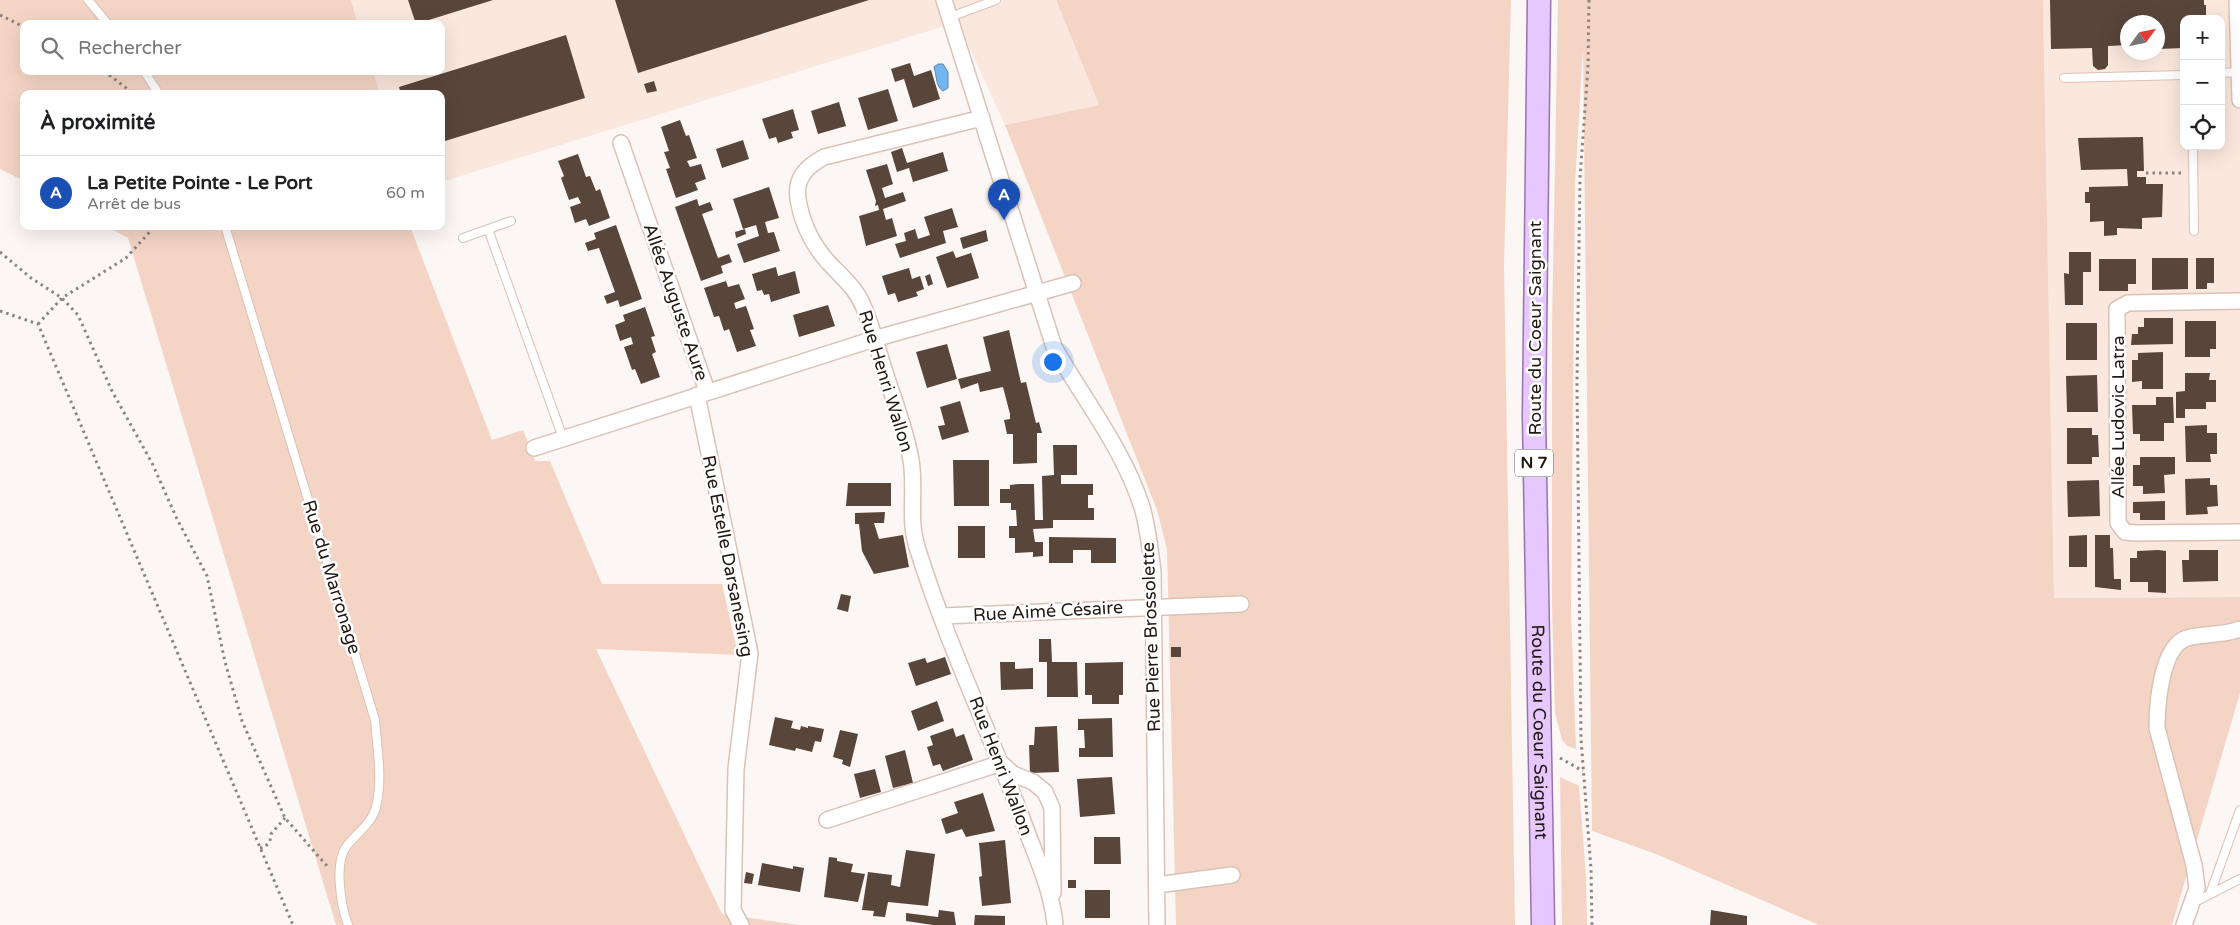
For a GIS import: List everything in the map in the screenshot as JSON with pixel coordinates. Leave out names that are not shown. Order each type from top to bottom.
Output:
[{"type":"main road","name":"Route du Coeur Saignant","points":[[1539,0],[1534,416],[1543,925]]},
{"type":"street","name":"Rue Pierre Brossolette","points":[[944,0],[1054,347],[1074,382],[1103,425],[1128,472],[1139,499],[1148,536],[1153,571],[1154,606],[1157,925]]},
{"type":"street","points":[[2237,0],[2240,100]]},
{"type":"street","name":"Rue Henri Wallon","points":[[982,118],[824,157],[810,164],[800,176],[797,187],[798,200],[803,221],[812,242],[857,294],[864,308],[907,440],[913,486],[913,530],[942,616],[1001,763],[1048,890],[1054,920]]},
{"type":"street","name":"Allée Auguste Aure","points":[[621,143],[702,393],[874,339],[1073,283]]},
{"type":"street","name":"Allée Ludovic Latra","points":[[2240,301],[2128,303],[2117,309],[2117,338],[2118,523],[2125,532],[2136,533],[2240,532]]},
{"type":"street","points":[[534,448],[702,393]]},
{"type":"street","name":"Rue Estelle Darsanesing","points":[[702,393],[750,654],[736,768],[733,910],[741,925]]},
{"type":"street","name":"Rue Aimé Césaire","points":[[942,616],[1241,604]]},
{"type":"street","points":[[2184,925],[2197,888],[2194,865],[2157,728],[2157,713],[2167,659],[2174,646],[2186,639],[2230,633],[2240,629]]},
{"type":"street","points":[[827,820],[1001,763],[1013,774],[1033,782],[1045,792],[1052,808],[1054,920]]},
{"type":"street","points":[[1156,885],[1232,875]]},
{"type":"lane","points":[[88,0],[105,20]]},
{"type":"lane","points":[[950,17],[996,0]]},
{"type":"lane","points":[[2225,73],[2239,72]]},
{"type":"lane","points":[[147,75],[156,90]]},
{"type":"lane","points":[[2064,78],[2180,75]]},
{"type":"lane","points":[[2194,150],[2194,231]]},
{"type":"lane","points":[[463,238],[511,221]]},
{"type":"lane","points":[[488,229],[563,438]]},
{"type":"lane","name":"Rue du Marronage","points":[[226,230],[375,720],[379,781],[376,809],[360,833],[346,847],[339,862],[344,915],[348,925]]},
{"type":"lane","points":[[2210,894],[2240,810]]},
{"type":"lane","points":[[2191,904],[2240,879]]},
{"type":"path","points":[[1589,0],[1588,67],[1580,178],[1577,384],[1581,739],[1592,869],[1592,925]]},
{"type":"path","points":[[0,15],[20,25]]},
{"type":"path","points":[[109,75],[129,90]]},
{"type":"path","points":[[2146,174],[2194,172]]},
{"type":"path","points":[[38,324],[62,298],[126,258],[151,230]]},
{"type":"path","points":[[0,252],[31,278],[62,298],[78,315],[112,391],[152,463],[177,519],[207,576],[225,662],[242,721],[286,818],[340,880]]},
{"type":"path","points":[[0,310],[38,324],[292,925]]},
{"type":"path","points":[[260,848],[265,847],[270,841],[271,834],[286,818]]},
{"type":"shaded area","points":[[0,0],[351,0],[357,20],[20,20],[20,75],[374,75],[379,90],[20,90],[20,179],[0,169]]},
{"type":"shaded area","points":[[351,0],[1056,0],[1099,105],[1005,125],[958,22],[445,181],[445,90],[379,90],[374,75],[445,75],[445,20],[357,20]]},
{"type":"shaded area","points":[[1056,0],[1511,0],[1504,265],[1515,925],[1176,925],[1167,549],[1157,510],[1005,125],[1099,105]]},
{"type":"shaded area","points":[[1558,0],[2043,0],[2054,598],[2240,597],[2240,693],[2172,925],[1819,925],[1656,854],[1592,831],[1583,48],[1575,184],[1571,610],[1576,749],[1567,746],[1562,740],[1555,713],[1552,607],[1552,326]]},
{"type":"shaded area","points":[[2043,0],[2240,0],[2240,597],[2054,598]]},
{"type":"shaded area","points":[[113,230],[412,230],[492,440],[523,430],[535,461],[550,461],[602,584],[722,584],[738,655],[596,649],[722,914],[799,925],[336,925],[128,238]]},
{"type":"shaded area","points":[[1560,777],[1579,786],[1586,877],[1587,925],[1562,925]]},
{"type":"water","points":[[938,64],[943,64],[948,72],[948,88],[943,91],[937,83],[934,67]]},
{"type":"building","points":[[408,0],[493,0],[429,20],[415,20]]},
{"type":"building","points":[[615,0],[869,0],[638,73]]},
{"type":"building","points":[[2050,0],[2204,0],[2204,5],[2206,5],[2206,15],[2180,15],[2180,48],[2165,49],[2165,15],[2120,15],[2120,45],[2108,46],[2108,65],[2105,69],[2098,70],[2093,66],[2092,48],[2051,49]]},
{"type":"building","points":[[566,35],[585,98],[445,141],[445,90],[400,90],[399,87],[438,75],[445,75],[445,73]]},
{"type":"building","points":[[910,63],[914,76],[931,70],[940,99],[913,108],[904,79],[895,82],[891,69]]},
{"type":"building","points":[[654,81],[657,91],[647,93],[644,84]]},
{"type":"building","points":[[888,89],[898,121],[868,130],[858,98]]},
{"type":"building","points":[[839,102],[846,126],[818,134],[811,111]]},
{"type":"building","points":[[793,109],[799,130],[791,132],[793,138],[778,143],[776,137],[769,139],[762,119]]},
{"type":"building","points":[[680,120],[686,136],[689,135],[697,158],[687,161],[690,167],[701,164],[706,179],[695,183],[698,190],[676,198],[666,169],[670,168],[664,152],[669,151],[661,127]]},
{"type":"building","points":[[2143,137],[2144,171],[2137,171],[2137,177],[2146,177],[2146,184],[2163,184],[2162,217],[2142,218],[2142,229],[2117,228],[2117,235],[2104,236],[2104,221],[2090,222],[2090,203],[2085,203],[2085,192],[2089,192],[2089,187],[2128,186],[2127,169],[2081,170],[2078,138]]},
{"type":"building","points":[[743,140],[749,159],[722,168],[716,149]]},
{"type":"building","points":[[902,148],[907,163],[943,152],[948,171],[913,182],[909,168],[897,172],[891,152]]},
{"type":"building","points":[[578,154],[586,177],[590,176],[596,191],[600,189],[610,218],[589,226],[586,219],[575,223],[570,207],[581,203],[578,197],[569,200],[561,178],[564,176],[558,161]]},
{"type":"building","points":[[887,164],[893,184],[882,188],[885,198],[903,192],[906,201],[883,209],[886,220],[892,218],[897,236],[866,246],[859,216],[879,210],[878,205],[875,206],[876,201],[866,170]]},
{"type":"building","points":[[769,187],[779,218],[765,222],[768,233],[774,232],[780,251],[744,263],[737,244],[759,236],[756,225],[743,229],[733,199]]},
{"type":"building","points":[[697,199],[699,206],[710,202],[713,210],[702,214],[718,258],[729,254],[732,262],[721,266],[723,273],[701,281],[675,207]]},
{"type":"building","points":[[952,208],[958,227],[943,231],[946,243],[900,258],[895,244],[906,241],[904,233],[915,229],[918,239],[930,235],[924,217]]},
{"type":"building","points":[[616,225],[642,299],[620,307],[618,300],[607,304],[604,296],[615,292],[599,248],[588,251],[585,243],[596,239],[594,233]]},
{"type":"building","points":[[745,229],[746,234],[736,238],[735,232]]},
{"type":"building","points":[[986,230],[988,241],[963,249],[960,238]]},
{"type":"building","points":[[953,251],[956,258],[971,253],[979,278],[947,288],[936,257]]},
{"type":"building","points":[[2069,252],[2091,252],[2091,272],[2083,272],[2083,305],[2065,305],[2064,273],[2069,274]]},
{"type":"building","points":[[2152,258],[2188,258],[2188,289],[2152,290]]},
{"type":"building","points":[[2196,258],[2214,258],[2214,283],[2207,283],[2207,289],[2196,289]]},
{"type":"building","points":[[2099,259],[2136,259],[2136,284],[2128,284],[2128,291],[2099,291]]},
{"type":"building","points":[[776,267],[778,276],[795,271],[800,293],[771,302],[769,294],[764,295],[762,290],[757,291],[752,274]]},
{"type":"building","points":[[909,268],[912,279],[920,276],[924,289],[916,292],[918,296],[898,302],[895,293],[888,295],[882,276]]},
{"type":"building","points":[[930,274],[933,284],[928,286],[925,276]]},
{"type":"building","points":[[726,281],[728,287],[739,284],[745,299],[734,303],[736,309],[746,306],[754,329],[750,330],[756,346],[737,352],[729,329],[724,331],[719,316],[714,317],[704,288]]},
{"type":"building","points":[[828,305],[835,326],[799,337],[793,315]]},
{"type":"building","points":[[645,307],[655,336],[651,337],[656,352],[652,354],[660,377],[641,384],[635,369],[632,370],[624,347],[633,344],[631,337],[620,341],[615,325],[625,321],[623,315]]},
{"type":"building","points":[[2144,318],[2173,318],[2173,344],[2131,345],[2132,334],[2138,334],[2138,327],[2144,327]]},
{"type":"building","points":[[2185,321],[2216,321],[2216,349],[2210,349],[2210,357],[2185,357]]},
{"type":"building","points":[[2066,323],[2097,323],[2097,360],[2066,360]]},
{"type":"building","points":[[1009,330],[1021,383],[1026,382],[1036,423],[1039,422],[1042,433],[1037,433],[1037,463],[1013,464],[1013,434],[1007,434],[1004,420],[1010,419],[1010,414],[1003,387],[980,392],[978,383],[961,389],[958,379],[991,371],[983,337]]},
{"type":"building","points":[[947,344],[957,379],[927,388],[916,352]]},
{"type":"building","points":[[2163,352],[2163,389],[2142,389],[2142,381],[2132,382],[2132,360],[2138,360],[2138,353]]},
{"type":"building","points":[[2185,373],[2210,373],[2209,380],[2216,380],[2216,402],[2206,402],[2206,409],[2185,409],[2185,418],[2176,418],[2176,392],[2185,391]]},
{"type":"building","points":[[2097,375],[2098,412],[2067,412],[2066,376]]},
{"type":"building","points":[[2156,397],[2173,397],[2174,423],[2164,423],[2164,441],[2140,441],[2140,434],[2133,434],[2132,405],[2156,405]]},
{"type":"building","points":[[960,401],[969,432],[942,440],[938,426],[945,425],[940,407]]},
{"type":"building","points":[[2207,425],[2207,433],[2217,433],[2217,454],[2210,454],[2211,462],[2186,462],[2185,426]]},
{"type":"building","points":[[2067,428],[2092,428],[2092,435],[2098,435],[2099,457],[2092,457],[2092,464],[2067,464]]},
{"type":"building","points":[[1053,445],[1077,445],[1077,475],[1061,475],[1061,484],[1093,484],[1093,495],[1088,495],[1088,508],[1094,508],[1094,520],[1053,520],[1053,528],[1033,529],[1035,542],[1043,542],[1043,556],[1033,557],[1033,552],[1015,553],[1015,538],[1009,538],[1009,526],[1017,526],[1016,510],[1011,510],[1011,503],[1000,503],[1000,489],[1010,489],[1010,485],[1034,484],[1035,520],[1043,520],[1042,476],[1054,475]]},
{"type":"building","points":[[2140,457],[2175,457],[2175,474],[2164,475],[2165,493],[2143,494],[2143,486],[2133,486],[2133,465],[2140,465]]},
{"type":"building","points":[[953,460],[989,460],[989,506],[954,506]]},
{"type":"building","points":[[2210,478],[2210,485],[2217,485],[2218,506],[2207,507],[2208,514],[2186,515],[2185,479]]},
{"type":"building","points":[[2099,480],[2100,516],[2068,517],[2067,481]]},
{"type":"building","points":[[848,483],[891,483],[891,506],[846,506]]},
{"type":"building","points":[[2165,501],[2165,520],[2140,520],[2140,513],[2133,513],[2133,502]]},
{"type":"building","points":[[885,512],[884,523],[874,523],[879,539],[903,535],[909,567],[874,574],[862,551],[859,524],[855,524],[855,513]]},
{"type":"building","points":[[958,526],[985,526],[985,558],[958,558]]},
{"type":"building","points":[[2087,535],[2087,567],[2069,567],[2069,536]]},
{"type":"building","points":[[2095,535],[2110,535],[2110,548],[2113,548],[2114,579],[2121,579],[2121,590],[2095,587]]},
{"type":"building","points":[[1049,537],[1116,538],[1116,563],[1091,563],[1091,550],[1073,550],[1073,563],[1049,563]]},
{"type":"building","points":[[2189,550],[2218,550],[2218,581],[2183,582],[2182,560],[2189,560]]},
{"type":"building","points":[[2137,551],[2166,551],[2166,593],[2148,592],[2148,582],[2130,582],[2130,558],[2137,558]]},
{"type":"building","points":[[841,594],[851,596],[848,612],[837,609]]},
{"type":"building","points":[[1039,639],[1051,639],[1052,662],[1077,662],[1078,697],[1047,697],[1047,662],[1039,662]]},
{"type":"building","points":[[1171,647],[1181,647],[1181,657],[1171,657]]},
{"type":"building","points":[[945,657],[951,674],[916,686],[908,663],[925,658],[927,663]]},
{"type":"building","points":[[1000,662],[1015,662],[1015,669],[1033,668],[1033,689],[1001,690]]},
{"type":"building","points":[[1123,662],[1123,695],[1119,695],[1119,704],[1092,704],[1092,695],[1085,695],[1085,663]]},
{"type":"building","points":[[937,701],[944,721],[918,731],[911,711]]},
{"type":"building","points":[[775,717],[793,721],[791,728],[800,730],[801,726],[808,728],[808,726],[824,729],[821,742],[815,741],[812,752],[796,748],[795,751],[769,745]]},
{"type":"building","points":[[1112,718],[1113,757],[1079,757],[1079,748],[1085,748],[1084,730],[1078,730],[1078,719]]},
{"type":"building","points":[[1057,726],[1059,772],[1030,773],[1029,745],[1034,745],[1035,727]]},
{"type":"building","points":[[953,728],[956,737],[964,734],[973,760],[943,771],[940,764],[933,766],[927,747],[933,745],[930,736]]},
{"type":"building","points":[[840,730],[858,734],[850,767],[842,764],[843,760],[833,757]]},
{"type":"building","points":[[905,750],[913,783],[893,788],[885,756]]},
{"type":"building","points":[[875,769],[881,792],[860,798],[854,774]]},
{"type":"building","points":[[1112,777],[1115,814],[1080,817],[1077,779]]},
{"type":"building","points":[[983,793],[995,831],[966,837],[962,829],[946,834],[941,819],[958,813],[954,802]]},
{"type":"building","points":[[1094,837],[1120,837],[1121,864],[1094,864]]},
{"type":"building","points":[[1005,840],[1011,903],[982,906],[979,877],[982,876],[979,843]]},
{"type":"building","points":[[906,850],[935,854],[928,906],[888,902],[885,917],[873,916],[874,911],[862,910],[868,872],[892,875],[891,885],[900,887]]},
{"type":"building","points":[[829,857],[837,858],[837,861],[853,864],[851,872],[865,874],[858,902],[824,897]]},
{"type":"building","points":[[762,863],[793,869],[793,866],[804,868],[800,892],[758,885]]},
{"type":"building","points":[[746,872],[754,874],[752,884],[744,883]]},
{"type":"building","points":[[1068,880],[1076,880],[1076,888],[1068,888]]},
{"type":"building","points":[[1085,890],[1110,890],[1110,918],[1085,918]]},
{"type":"building","points":[[939,910],[954,912],[956,925],[933,925],[906,921],[906,913],[938,917]]},
{"type":"building","points":[[1711,910],[1747,916],[1747,925],[1710,925]]},
{"type":"building","points":[[975,915],[1005,916],[1005,925],[974,925]]},
{"type":"place","name":"La Petite Pointe - Le Port","points":[[1004,220]]}]
